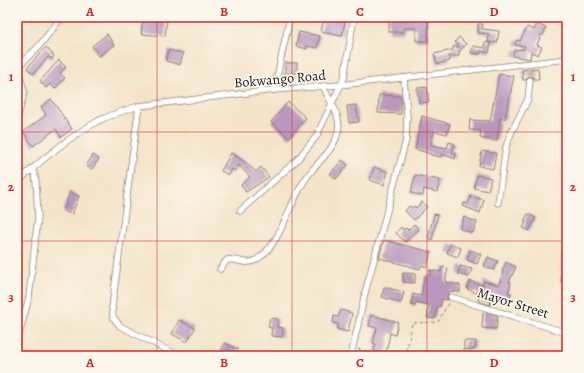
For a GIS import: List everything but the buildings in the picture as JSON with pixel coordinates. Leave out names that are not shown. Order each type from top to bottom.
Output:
[{"type":"street","points":[[17,120],[24,93],[19,76],[19,66],[62,17]]},
{"type":"street","points":[[274,90],[290,17]]},
{"type":"street","points":[[240,211],[297,160],[316,137],[346,70],[354,17]]},
{"type":"street","name":"Bokwango Road","points":[[17,182],[77,134],[98,121],[139,106],[274,90],[531,66],[567,59]]},
{"type":"street","points":[[351,356],[365,293],[406,140],[407,116],[404,78]]},
{"type":"street","points":[[498,203],[506,147],[511,133],[528,99],[530,80]]},
{"type":"street","points":[[220,269],[226,260],[231,259],[249,263],[257,260],[274,241],[305,179],[331,148],[338,132],[338,120],[332,103],[323,86]]},
{"type":"street","points":[[139,106],[112,307],[113,318],[120,326],[179,356]]},
{"type":"street","points":[[17,162],[23,177]]},
{"type":"street","points":[[17,342],[29,297],[38,217],[36,181],[33,168]]},
{"type":"street","name":"Mayor Street","points":[[451,297],[567,333]]},
{"type":"path","points":[[404,356],[409,341],[412,323],[438,322],[451,297]]},
{"type":"path","points":[[353,348],[388,356]]},
{"type":"tunnel","points":[[530,69],[530,80]]}]
